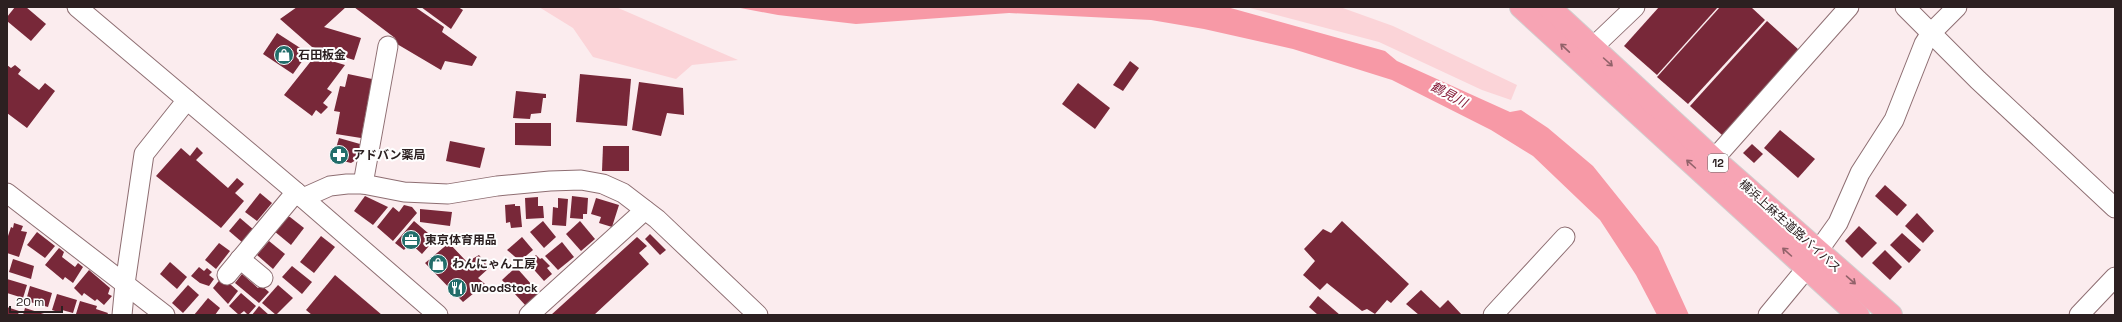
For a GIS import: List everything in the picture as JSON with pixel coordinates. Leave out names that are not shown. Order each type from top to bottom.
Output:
[{"type":"main road","name":"横浜上麻生道路バイパス","points":[[1521,7],[1858,315]]},
{"type":"main road","name":"横浜上麻生道路バイパス","points":[[1550,7],[1592,48],[1714,159],[1890,315]]},
{"type":"street","points":[[77,7],[300,195],[438,315]]},
{"type":"street","points":[[1592,48],[1635,7]]},
{"type":"street","points":[[1714,159],[1849,7]]},
{"type":"street","points":[[1905,7],[1978,80],[2115,208]]},
{"type":"street","points":[[1818,251],[1838,223],[1860,174],[1894,120],[1924,44],[1931,32],[1957,7]]},
{"type":"street","points":[[364,184],[388,46]]},
{"type":"street","points":[[122,315],[125,284],[144,154],[187,100]]},
{"type":"street","points":[[227,276],[240,259],[300,195],[330,186],[364,184],[404,192],[448,194],[497,186],[581,180],[604,184],[624,193],[645,210],[758,315]]},
{"type":"street","points":[[8,199],[165,315]]},
{"type":"street","points":[[529,315],[645,210]]},
{"type":"street","points":[[1493,315],[1565,237]]},
{"type":"street","points":[[240,259],[262,278]]},
{"type":"street","points":[[1768,315],[1806,269]]},
{"type":"street","points":[[2079,315],[2115,277]]},
{"type":"shaded area","points":[[539,7],[616,7],[738,60],[692,65],[676,79],[593,57],[573,28]]},
{"type":"shaded area","points":[[1246,7],[1340,7],[1393,26],[1517,85],[1511,100],[1482,90],[1379,42]]},
{"type":"water","name":"鶴見川","points":[[735,7],[1227,7],[1385,51],[1397,61],[1510,112],[1521,110],[1548,128],[1593,166],[1658,247],[1689,315],[1657,315],[1636,275],[1600,220],[1533,156],[1491,130],[1392,80],[1293,49],[1204,29],[1151,20],[1009,13],[856,24],[778,15]]},
{"type":"building","points":[[15,7],[26,7],[46,24],[31,41],[7,21],[7,17]]},
{"type":"building","points":[[297,7],[346,7],[324,27],[361,38],[354,60],[312,47],[280,19]]},
{"type":"building","points":[[354,7],[415,7],[444,27],[442,32],[477,57],[472,66],[445,61],[441,70],[397,44],[395,38]]},
{"type":"building","points":[[421,7],[458,7],[463,10],[451,29]]},
{"type":"building","points":[[1659,7],[1718,7],[1657,75],[1624,46]]},
{"type":"building","points":[[1720,7],[1751,7],[1765,20],[1688,104],[1657,77]]},
{"type":"building","points":[[1767,21],[1799,50],[1722,135],[1690,106]]},
{"type":"building","points":[[277,33],[308,53],[293,74],[263,54]]},
{"type":"building","points":[[315,56],[345,65],[327,89],[332,92],[323,103],[328,107],[321,114],[316,110],[312,116],[284,95]]},
{"type":"building","points":[[1130,61],[1139,68],[1123,91],[1113,85]]},
{"type":"building","points":[[7,65],[11,68],[15,65],[21,70],[18,74],[39,90],[45,83],[55,91],[27,128],[7,113]]},
{"type":"building","points":[[348,74],[372,79],[361,138],[336,134],[340,112],[334,111],[340,86],[345,87]]},
{"type":"building","points":[[580,74],[631,79],[627,126],[576,122]]},
{"type":"building","points":[[639,82],[683,88],[684,115],[667,113],[661,136],[632,130]]},
{"type":"building","points":[[1078,83],[1110,108],[1095,129],[1062,104]]},
{"type":"building","points":[[516,91],[546,94],[546,98],[543,98],[541,113],[531,114],[530,119],[513,118]]},
{"type":"building","points":[[515,123],[551,123],[551,146],[515,145]]},
{"type":"building","points":[[1780,130],[1815,159],[1798,178],[1764,148]]},
{"type":"building","points":[[339,138],[360,144],[356,160],[351,163],[339,160],[334,155]]},
{"type":"building","points":[[450,141],[485,148],[480,168],[446,161]]},
{"type":"building","points":[[1752,144],[1763,154],[1754,163],[1743,153]]},
{"type":"building","points":[[603,146],[629,146],[629,171],[602,171]]},
{"type":"building","points":[[197,147],[203,153],[196,160],[228,188],[237,178],[244,184],[235,193],[244,201],[221,228],[156,176],[181,148],[190,156]]},
{"type":"building","points":[[1885,185],[1907,205],[1897,216],[1875,196]]},
{"type":"building","points":[[260,193],[272,203],[257,221],[245,212]]},
{"type":"building","points":[[365,196],[388,207],[373,225],[354,211]]},
{"type":"building","points":[[572,196],[588,198],[587,214],[583,214],[583,219],[570,218]]},
{"type":"building","points":[[538,197],[538,206],[543,206],[544,218],[526,219],[525,198]]},
{"type":"building","points":[[558,198],[568,199],[566,226],[552,225],[553,207],[558,208]]},
{"type":"building","points":[[596,198],[619,205],[612,227],[599,223],[601,217],[591,214]]},
{"type":"building","points":[[515,204],[515,206],[520,206],[522,227],[511,228],[510,222],[506,223],[505,205]]},
{"type":"building","points":[[404,205],[412,207],[417,213],[393,241],[377,227],[393,207],[399,212]]},
{"type":"building","points":[[420,209],[452,212],[450,226],[420,222]]},
{"type":"building","points":[[1917,213],[1934,231],[1923,243],[1905,226]]},
{"type":"building","points":[[285,217],[290,217],[304,228],[291,245],[274,231]]},
{"type":"building","points":[[240,218],[254,230],[243,243],[229,231]]},
{"type":"building","points":[[414,221],[435,239],[422,254],[410,243],[404,250],[395,243]]},
{"type":"building","points":[[543,221],[556,237],[544,248],[530,232]]},
{"type":"building","points":[[580,221],[595,239],[581,251],[566,234]]},
{"type":"building","points":[[1342,221],[1409,284],[1391,303],[1387,300],[1375,314],[1367,309],[1362,311],[1327,283],[1320,290],[1303,275],[1315,261],[1304,249],[1323,229],[1331,233]]},
{"type":"building","points":[[14,223],[23,226],[21,231],[27,232],[19,257],[7,253],[7,239]]},
{"type":"building","points":[[1859,226],[1877,243],[1862,258],[1845,241]]},
{"type":"building","points":[[37,232],[55,246],[45,258],[27,245]]},
{"type":"building","points":[[1902,233],[1921,250],[1909,263],[1890,245]]},
{"type":"building","points":[[650,234],[666,250],[660,255],[645,239]]},
{"type":"building","points":[[321,236],[335,247],[314,273],[300,262]]},
{"type":"building","points":[[522,237],[533,250],[520,261],[507,250]]},
{"type":"building","points":[[637,237],[647,246],[639,253],[649,264],[594,315],[551,315]]},
{"type":"building","points":[[269,241],[285,254],[273,269],[257,255]]},
{"type":"building","points":[[562,242],[574,257],[558,270],[545,256]]},
{"type":"building","points":[[219,243],[230,251],[216,269],[205,260]]},
{"type":"building","points":[[449,243],[467,262],[479,255],[489,268],[478,278],[485,284],[463,302],[425,263]]},
{"type":"building","points":[[59,248],[64,252],[62,257],[75,267],[78,263],[83,267],[73,283],[65,277],[63,280],[45,265]]},
{"type":"building","points":[[1885,250],[1902,267],[1890,280],[1872,263]]},
{"type":"building","points":[[536,255],[540,259],[542,258],[550,266],[547,268],[552,274],[544,281],[528,263]]},
{"type":"building","points":[[13,259],[34,266],[31,279],[9,272]]},
{"type":"building","points":[[170,262],[187,277],[177,289],[160,274]]},
{"type":"building","points":[[292,266],[312,282],[302,294],[282,277]]},
{"type":"building","points":[[199,267],[204,271],[207,268],[212,272],[209,275],[214,279],[209,286],[200,283],[191,276]]},
{"type":"building","points":[[516,267],[540,294],[526,306],[502,280]]},
{"type":"building","points":[[89,270],[110,288],[108,294],[112,296],[104,305],[97,299],[95,301],[84,293],[82,296],[74,288]]},
{"type":"building","points":[[242,274],[258,288],[261,285],[269,292],[259,303],[235,283]]},
{"type":"building","points":[[335,275],[382,315],[312,315],[306,310]]},
{"type":"building","points":[[222,277],[238,291],[228,304],[213,288]]},
{"type":"building","points":[[7,279],[27,285],[23,298],[7,293]]},
{"type":"building","points":[[188,285],[199,295],[183,313],[172,303]]},
{"type":"building","points":[[278,285],[293,298],[276,315],[262,303]]},
{"type":"building","points":[[30,286],[52,293],[48,307],[30,302],[31,298],[27,297]]},
{"type":"building","points":[[1421,290],[1440,308],[1448,300],[1462,315],[1419,315],[1406,304]]},
{"type":"building","points":[[241,293],[256,306],[248,315],[244,311],[239,315],[229,306]]},
{"type":"building","points":[[57,294],[77,300],[73,313],[62,310],[61,313],[52,310]]},
{"type":"building","points":[[1318,296],[1340,315],[1318,315],[1309,307]]},
{"type":"building","points":[[208,298],[220,308],[215,315],[194,315]]},
{"type":"building","points":[[80,301],[97,306],[96,309],[108,313],[107,315],[76,314]]},
{"type":"building","points":[[259,306],[269,315],[252,315]]},
{"type":"building","points":[[7,307],[19,311],[18,315],[7,315]]},
{"type":"building","points":[[25,308],[44,314],[44,315],[23,315]]},
{"type":"place","name":"石田板金","points":[[284,55]]},
{"type":"place","name":"アドバン薬局","points":[[339,155]]},
{"type":"place","name":"東京体育用品","points":[[411,240]]},
{"type":"place","name":"わんにゃん工房","points":[[438,264]]},
{"type":"place","name":"WoodStock","points":[[457,288]]}]
